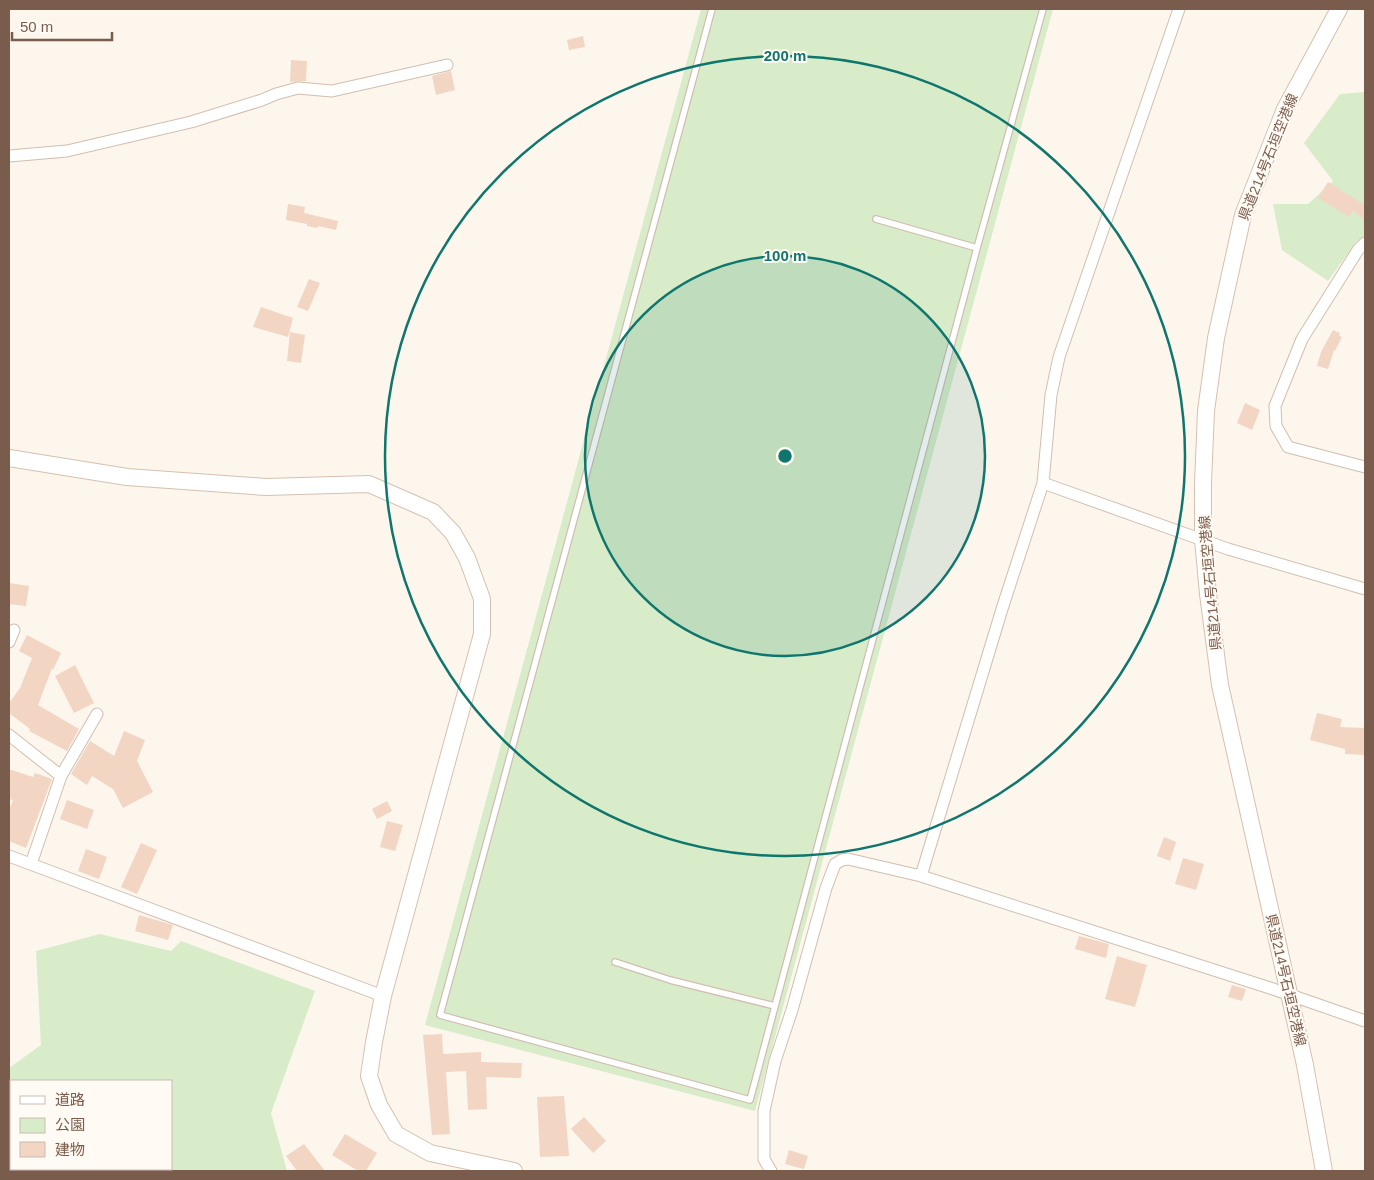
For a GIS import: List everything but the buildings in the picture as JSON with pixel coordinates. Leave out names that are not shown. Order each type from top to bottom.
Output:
[{"type":"street","points":[[921,876],[1044,483],[1051,395],[1059,357],[1179,9]]},
{"type":"street","name":"県道214号石垣空港線","points":[[1324,1171],[1305,1065],[1220,685],[1203,540],[1203,483],[1206,411],[1216,338],[1243,215],[1285,109],[1339,9]]},
{"type":"street","points":[[9,156],[68,151],[191,122],[298,88],[332,91],[447,65]]},
{"type":"street","points":[[1365,243],[1358,250],[1302,339],[1275,406],[1276,426],[1288,447],[1365,467]]},
{"type":"street","points":[[9,458],[127,476],[266,487],[369,484],[433,512],[452,533],[467,558],[482,599],[482,634],[384,996],[369,1076],[379,1105],[396,1134],[430,1153],[514,1171]]},
{"type":"street","points":[[1044,483],[1228,549],[1365,589]]},
{"type":"street","points":[[9,642],[14,630]]},
{"type":"street","points":[[31,864],[61,776],[97,714]]},
{"type":"street","points":[[9,735],[61,776]]},
{"type":"street","points":[[9,856],[384,996]]},
{"type":"street","points":[[771,1171],[764,1159],[764,1111],[775,1061],[792,1010],[826,888],[835,864],[842,860],[848,859],[921,876],[1252,982],[1365,1021]]},
{"type":"lane","points":[[712,9],[440,1016],[750,1100],[977,248],[1043,9]]},
{"type":"lane","points":[[876,219],[977,248]]},
{"type":"lane","points":[[615,962],[670,980],[775,1006]]},
{"type":"green space","points":[[701,9],[1053,9],[755,1111],[425,1025]]},
{"type":"green space","points":[[1365,92],[1365,243],[1357,241],[1328,281],[1282,250],[1273,204],[1308,204],[1333,181],[1304,143],[1340,94]]},
{"type":"green space","points":[[100,934],[171,951],[181,941],[315,991],[271,1113],[287,1171],[9,1171],[9,1068],[41,1045],[36,951]]}]
